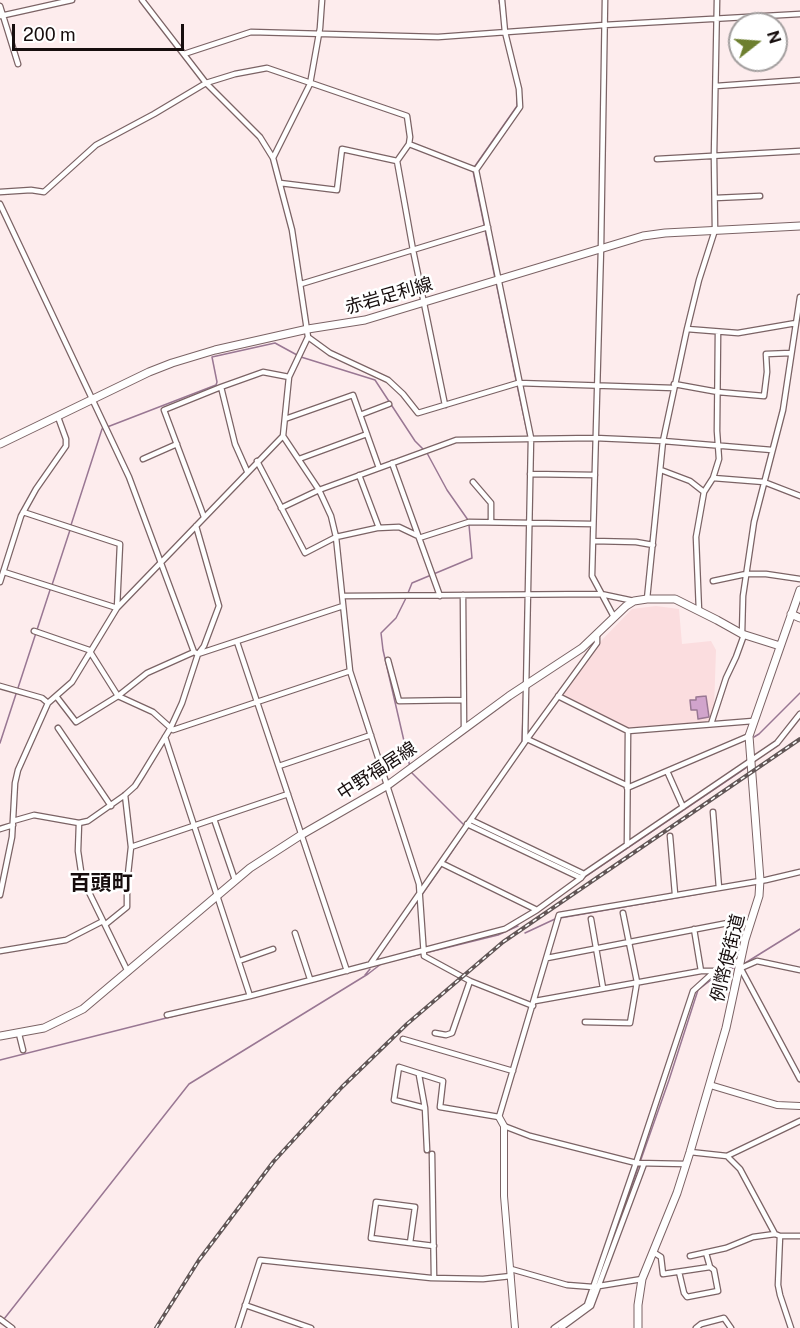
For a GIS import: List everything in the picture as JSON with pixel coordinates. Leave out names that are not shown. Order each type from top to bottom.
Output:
[{"type":"main road","name":"赤岩足利線","points":[[0,444],[172,363],[247,342],[308,333],[365,320],[643,237],[665,233],[800,226]]},
{"type":"main road","name":"例幣使街道","points":[[638,1328],[638,1305],[642,1279],[677,1193],[690,1152],[726,1028],[750,923],[759,896],[760,880],[749,736],[800,590]]},
{"type":"main road","name":"中野福居線","points":[[0,1036],[45,1028],[72,1016],[94,1001],[235,880],[302,835],[388,785],[526,684],[582,648],[634,601],[647,598],[675,600],[743,635],[780,646]]},
{"type":"main road","points":[[791,614],[800,618]]},
{"type":"street","points":[[1,15],[72,0]]},
{"type":"street","points":[[0,895],[12,837],[13,797],[18,770],[48,703],[72,682],[117,608],[283,436],[289,377],[308,333],[292,230],[273,158],[260,136],[206,83],[142,0]]},
{"type":"street","points":[[273,158],[310,84],[319,34],[322,0]]},
{"type":"street","points":[[502,0],[505,32],[518,80],[520,107],[476,170],[531,438],[526,740]]},
{"type":"street","points":[[605,0],[592,576],[615,617]]},
{"type":"street","points":[[647,598],[663,441],[699,280],[715,230],[717,0]]},
{"type":"street","points":[[0,6],[18,64]]},
{"type":"street","points":[[184,54],[251,32],[438,37],[800,14]]},
{"type":"street","points":[[0,192],[31,190],[44,192],[96,145],[206,83],[235,74],[267,69],[407,116],[409,144],[397,161],[413,250],[446,405]]},
{"type":"street","points":[[716,86],[800,80]]},
{"type":"street","points":[[409,144],[476,170]]},
{"type":"street","points":[[280,183],[337,190],[342,149],[397,161]]},
{"type":"street","points":[[657,159],[800,151]]},
{"type":"street","points":[[715,198],[760,196]]},
{"type":"street","points":[[0,204],[129,477],[196,653]]},
{"type":"street","points":[[301,284],[488,227]]},
{"type":"street","points":[[711,724],[743,635],[746,574],[754,522],[783,410],[791,353],[797,334],[796,323],[800,297]]},
{"type":"street","points":[[687,329],[753,332],[796,323]]},
{"type":"street","points":[[699,611],[695,551],[700,505],[719,459],[717,446],[718,332]]},
{"type":"street","points":[[308,333],[330,353],[388,380],[418,413],[518,383],[674,386],[764,396],[767,372],[766,354],[791,353]]},
{"type":"street","points":[[204,517],[164,410],[263,372],[289,377]]},
{"type":"street","points":[[221,387],[235,444],[247,471]]},
{"type":"street","points":[[285,419],[353,395],[379,468]]},
{"type":"street","points":[[360,415],[389,404]]},
{"type":"street","points":[[0,582],[23,512],[66,446],[66,439],[58,417]]},
{"type":"street","points":[[299,459],[367,435]]},
{"type":"street","points":[[283,436],[320,490],[331,516],[336,537],[350,671],[388,785],[420,892],[424,956],[470,981],[534,1004],[603,988],[757,961],[800,970]]},
{"type":"street","points":[[281,508],[320,490],[456,440],[596,438],[772,450]]},
{"type":"street","points":[[143,459],[177,444]]},
{"type":"street","points":[[257,461],[305,553],[336,537],[379,528],[399,526],[418,537],[469,522],[593,524]]},
{"type":"street","points":[[392,463],[440,596]]},
{"type":"street","points":[[661,470],[690,481],[704,492]]},
{"type":"street","points":[[530,474],[595,475]]},
{"type":"street","points":[[359,475],[379,528]]},
{"type":"street","points":[[713,478],[764,482],[800,496]]},
{"type":"street","points":[[473,482],[491,503],[491,522]]},
{"type":"street","points":[[23,512],[120,544],[117,608]]},
{"type":"street","points":[[0,829],[34,815],[79,823],[93,819],[135,786],[170,729],[182,703],[196,653],[204,646],[219,606],[196,526]]},
{"type":"street","points":[[593,541],[653,544]]},
{"type":"street","points":[[4,572],[117,608]]},
{"type":"street","points":[[713,581],[746,574],[766,574],[800,579]]},
{"type":"street","points":[[343,596],[601,594],[634,601]]},
{"type":"street","points":[[463,595],[464,729]]},
{"type":"street","points":[[56,696],[76,722],[118,696],[147,673],[196,653],[237,642],[343,606]]},
{"type":"street","points":[[36,632],[90,650],[118,696],[153,712],[173,730],[350,671]]},
{"type":"street","points":[[370,964],[526,740],[597,643],[597,635]]},
{"type":"street","points":[[237,642],[347,970]]},
{"type":"street","points":[[388,660],[399,701],[464,700]]},
{"type":"street","points":[[0,686],[42,698],[48,703]]},
{"type":"street","points":[[558,696],[628,731],[753,721]]},
{"type":"street","points":[[167,1015],[250,996],[497,932],[537,910],[627,845],[777,743],[800,714]]},
{"type":"street","points":[[58,728],[111,806]]},
{"type":"street","points":[[627,845],[628,731]]},
{"type":"street","points":[[279,766],[371,735]]},
{"type":"street","points":[[526,740],[627,786],[749,736]]},
{"type":"street","points":[[165,737],[250,996]]},
{"type":"street","points":[[667,771],[682,807]]},
{"type":"street","points":[[131,847],[288,794]]},
{"type":"street","points":[[0,951],[66,940],[105,922],[127,907],[131,847],[125,795]]},
{"type":"street","points":[[713,812],[719,888]]},
{"type":"street","points":[[214,819],[235,880]]},
{"type":"street","points":[[469,822],[583,876]]},
{"type":"street","points":[[79,823],[78,851],[82,878],[129,972]]},
{"type":"street","points":[[670,836],[675,894]]},
{"type":"street","points":[[441,863],[537,910]]},
{"type":"street","points":[[515,1328],[504,1196],[504,1126],[499,1117],[560,915],[800,872]]},
{"type":"street","points":[[585,1022],[630,1023],[637,982],[623,913]]},
{"type":"street","points":[[591,919],[603,988]]},
{"type":"street","points":[[547,958],[733,922],[750,923]]},
{"type":"street","points":[[694,929],[701,970]]},
{"type":"street","points":[[295,933],[310,979]]},
{"type":"street","points":[[239,961],[273,949]]},
{"type":"street","points":[[741,964],[800,1079]]},
{"type":"street","points":[[561,1328],[591,1306],[640,1163],[693,991],[715,970]]},
{"type":"street","points":[[435,1033],[446,1035],[452,1033],[470,981]]},
{"type":"street","points":[[19,1034],[23,1050]]},
{"type":"street","points":[[403,1039],[513,1071]]},
{"type":"street","points":[[425,1108],[394,1100],[399,1067],[443,1081],[440,1107],[499,1117]]},
{"type":"street","points":[[419,1075],[425,1108],[427,1150]]},
{"type":"street","points":[[710,1084],[777,1105],[800,1106]]},
{"type":"street","points":[[690,1152],[726,1156],[800,1121]]},
{"type":"street","points":[[504,1126],[530,1136],[640,1163],[686,1164]]},
{"type":"street","points":[[432,1154],[434,1277]]},
{"type":"street","points":[[726,1156],[740,1169],[778,1235],[778,1285],[791,1328]]},
{"type":"street","points":[[410,1243],[415,1207],[376,1202],[371,1238],[410,1243],[434,1246]]},
{"type":"street","points":[[690,1256],[753,1237],[800,1236]]},
{"type":"street","points":[[653,1251],[661,1257],[663,1274],[710,1267]]},
{"type":"street","points":[[679,1272],[687,1297],[718,1291],[714,1270],[710,1267],[706,1253]]},
{"type":"street","points":[[238,1328],[260,1260],[434,1277],[483,1279],[511,1273],[567,1285],[596,1286],[642,1279]]},
{"type":"street","points":[[554,1328],[587,1305],[596,1286]]},
{"type":"street","points":[[245,1305],[311,1328]]},
{"type":"street","points":[[696,1328],[700,1324],[724,1318],[731,1328]]},
{"type":"street","points":[[2,1321],[2,1328]]},
{"type":"street","points":[[2,1321],[12,1328]]},
{"type":"shaded area","points":[[656,606],[679,609],[682,644],[711,641],[716,650],[714,709],[710,722],[628,729],[561,695],[599,643],[632,609]]},
{"type":"shaded area","points":[[706,696],[709,717],[698,719],[697,710],[691,710],[690,700]]},
{"type":"waterway","points":[[499,0],[501,14]]},
{"type":"waterway","points":[[475,166],[517,106],[517,95]]},
{"type":"waterway","points":[[473,171],[495,278]]},
{"type":"waterway","points":[[496,282],[516,380]]},
{"type":"waterway","points":[[71,525],[102,429],[216,385],[212,357],[275,343],[297,355]]},
{"type":"waterway","points":[[301,357],[375,380],[415,441],[424,450]]},
{"type":"waterway","points":[[517,385],[528,436]]},
{"type":"waterway","points":[[427,453],[447,490],[468,520]]},
{"type":"waterway","points":[[408,593],[412,583],[472,558],[469,525]]},
{"type":"waterway","points":[[52,585],[70,530]]},
{"type":"waterway","points":[[0,743],[50,590]]},
{"type":"waterway","points":[[406,598],[396,618],[381,633],[410,767]]},
{"type":"waterway","points":[[524,682],[525,612]]},
{"type":"waterway","points":[[522,742],[524,690]]},
{"type":"waterway","points":[[754,737],[800,693]]},
{"type":"waterway","points":[[530,738],[536,730]]},
{"type":"waterway","points":[[520,753],[527,742]]},
{"type":"waterway","points":[[585,877],[746,768]]},
{"type":"waterway","points":[[411,772],[464,825]]},
{"type":"waterway","points":[[471,823],[543,857]]},
{"type":"waterway","points":[[445,862],[467,829]]},
{"type":"waterway","points":[[421,896],[442,866]]},
{"type":"waterway","points":[[560,918],[704,893]]},
{"type":"waterway","points":[[386,945],[418,900]]},
{"type":"waterway","points":[[525,933],[555,919]]},
{"type":"waterway","points":[[425,953],[498,935],[518,926]]},
{"type":"waterway","points":[[742,965],[800,929]]},
{"type":"waterway","points":[[388,962],[421,954]]},
{"type":"waterway","points":[[4,1319],[189,1084],[381,964]]},
{"type":"waterway","points":[[603,1267],[698,990],[720,973],[738,966]]},
{"type":"waterway","points":[[365,975],[370,969]]},
{"type":"waterway","points":[[0,1060],[194,1011]]},
{"type":"railway","points":[[156,1328],[199,1260],[274,1161],[342,1087],[407,1024],[503,942],[800,739]]},
{"type":"district","name":"百頭町","points":[[101,884]]}]
